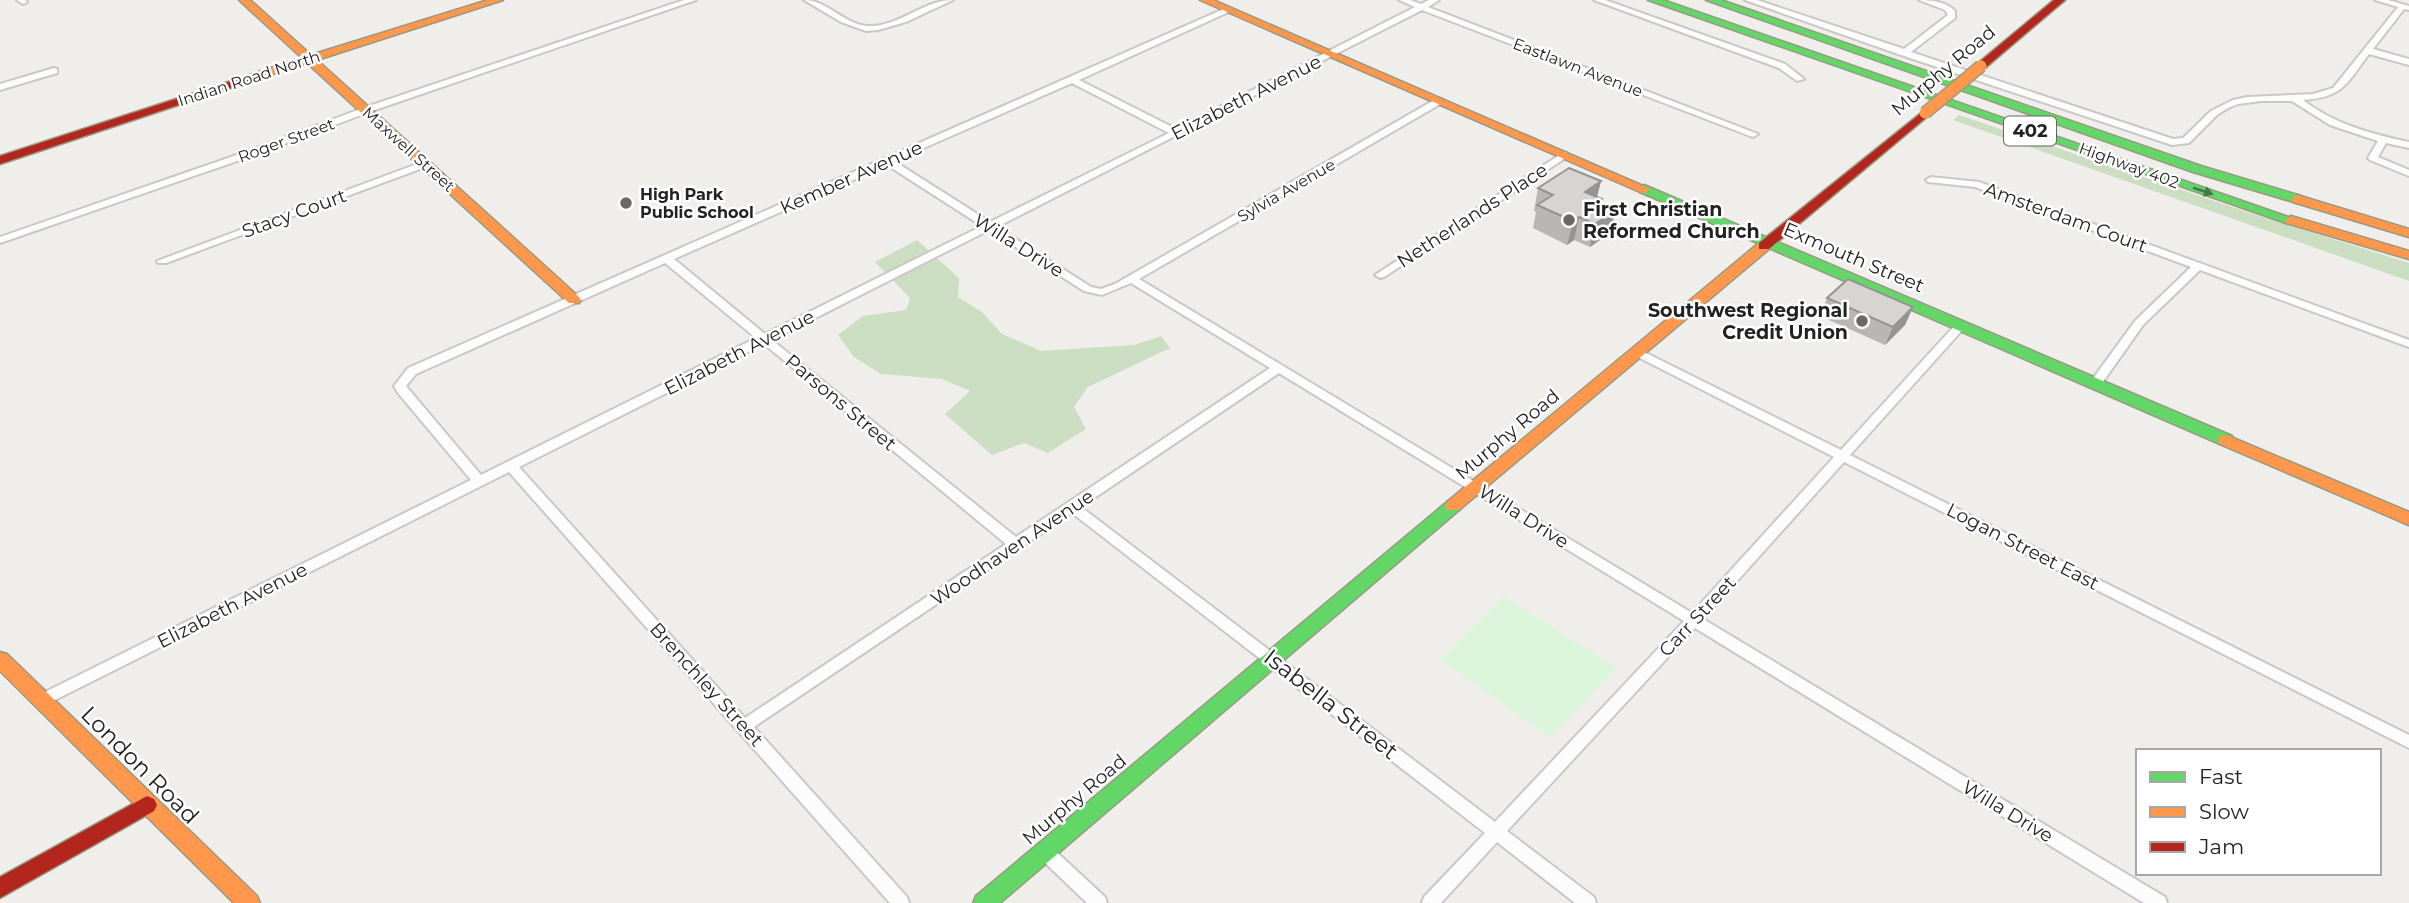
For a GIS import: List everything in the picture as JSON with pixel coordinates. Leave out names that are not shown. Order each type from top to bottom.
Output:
[{"type":"main road","name":"Maxwell Street","points":[[244,0],[573,300]]},
{"type":"main road","name":"Indian Road North","points":[[0,151],[473,0]]},
{"type":"main road","name":"Indian Road North","points":[[0,160],[305,55],[498,0]]},
{"type":"main road","name":"Exmouth Street","points":[[1205,0],[2409,519]]},
{"type":"main road","points":[[1640,0],[1849,69]]},
{"type":"main road","name":"Highway 402","points":[[1653,0],[2199,190],[2323,231],[2409,255]]},
{"type":"main road","name":"Highway 402","points":[[1684,0],[2159,163],[2409,236]]},
{"type":"main road","points":[[1711,0],[2197,169],[2409,236]]},
{"type":"main road","name":"Murphy Road","points":[[984,903],[1636,352],[2060,0]]},
{"type":"main road","name":"London Road","points":[[0,659],[146,806],[249,903]]},
{"type":"main road","points":[[0,888],[146,806]]},
{"type":"street","name":"Roger Street","points":[[0,240],[257,151],[366,110],[692,0]]},
{"type":"street","points":[[808,0],[856,26],[872,29],[887,26],[948,0]]},
{"type":"street","name":"Eastlawn Avenue","points":[[1403,0],[1753,134]]},
{"type":"street","name":"Elizabeth Avenue","points":[[42,700],[990,227],[1435,0]]},
{"type":"street","points":[[1598,0],[1782,66],[1800,79]]},
{"type":"street","points":[[1749,0],[2155,138],[2180,142],[2186,141],[2208,116],[2227,103],[2249,99],[2322,96],[2336,90],[2405,8],[2379,0]]},
{"type":"street","points":[[1904,53],[1952,16],[1948,8],[1923,0]]},
{"type":"street","name":"Kember Avenue","points":[[480,481],[404,393],[400,386],[412,371],[1229,10]]},
{"type":"street","points":[[2369,51],[2409,62]]},
{"type":"street","points":[[0,87],[54,71]]},
{"type":"street","points":[[1071,79],[1176,133]]},
{"type":"street","points":[[2294,98],[2320,118],[2409,145]]},
{"type":"street","name":"Sylvia Avenue","points":[[1132,279],[1439,101]]},
{"type":"street","points":[[2384,139],[2373,159],[2409,173]]},
{"type":"street","name":"Netherlands Place","points":[[1380,275],[1564,155]]},
{"type":"street","name":"Willa Drive","points":[[887,161],[1095,292],[1110,290],[1132,279],[2159,903]]},
{"type":"street","name":"Stacy Court","points":[[162,261],[425,164]]},
{"type":"street","name":"Amsterdam Court","points":[[1931,180],[1976,184],[2409,344]]},
{"type":"street","name":"Parsons Street","points":[[667,259],[1015,544]]},
{"type":"street","points":[[2096,383],[2140,323],[2198,266]]},
{"type":"street","name":"Carr Street","points":[[1430,903],[1961,326]]},
{"type":"street","name":"Logan Street East","points":[[1636,352],[2409,742]]},
{"type":"street","name":"Woodhaven Avenue","points":[[744,726],[1280,368]]},
{"type":"street","name":"Brenchley Street","points":[[511,466],[901,903]]},
{"type":"street","name":"Isabella Street","points":[[1073,507],[1588,903]]},
{"type":"street","points":[[1044,851],[1099,903]]},
{"type":"green space","points":[[1959,115],[2247,212],[2409,263],[2409,281],[1953,120]]},
{"type":"green space","points":[[917,240],[959,278],[958,297],[982,312],[1002,334],[1041,351],[1134,345],[1161,336],[1170,348],[1088,387],[1074,407],[1086,429],[1048,453],[1024,443],[992,455],[945,414],[970,391],[942,379],[881,374],[854,357],[838,335],[863,316],[906,310],[910,298],[875,262]]},
{"type":"green space","points":[[1504,597],[1617,668],[1550,737],[1440,659]]},
{"type":"building","points":[[1569,168],[1601,181],[1585,192],[1602,199],[1598,202],[1616,210],[1595,224],[1579,217],[1573,221],[1537,205],[1553,195],[1538,188]]},
{"type":"building","points":[[1848,279],[1913,307],[1893,327],[1827,298]]},
{"type":"traffic: fast","points":[[1653,0],[2291,220]]},
{"type":"traffic: fast","points":[[1711,0],[2197,169],[2297,199]]},
{"type":"traffic: fast","points":[[1644,189],[2226,440]]},
{"type":"traffic: fast","points":[[984,903],[1453,506]]},
{"type":"traffic: slow","points":[[244,0],[574,300]]},
{"type":"traffic: slow","points":[[256,76],[498,0]]},
{"type":"traffic: slow","points":[[1205,0],[1644,189]]},
{"type":"traffic: slow","points":[[1925,113],[1981,66]]},
{"type":"traffic: slow","points":[[2297,199],[2409,233]]},
{"type":"traffic: slow","points":[[2291,220],[2409,255]]},
{"type":"traffic: slow","points":[[1453,506],[1764,246]]},
{"type":"traffic: slow","points":[[2226,440],[2409,519]]},
{"type":"traffic: slow","points":[[0,659],[249,903]]},
{"type":"traffic: jam","points":[[1981,66],[2060,0]]},
{"type":"traffic: jam","points":[[0,160],[256,76]]},
{"type":"traffic: jam","points":[[1764,246],[1925,113]]},
{"type":"traffic: jam","points":[[0,888],[147,805]]},
{"type":"place","name":"High Park Public School","points":[[626,203]]},
{"type":"place","name":"First Christian Reformed Church","points":[[1569,220]]},
{"type":"place","name":"Southwest Regional Credit Union","points":[[1862,321]]}]
